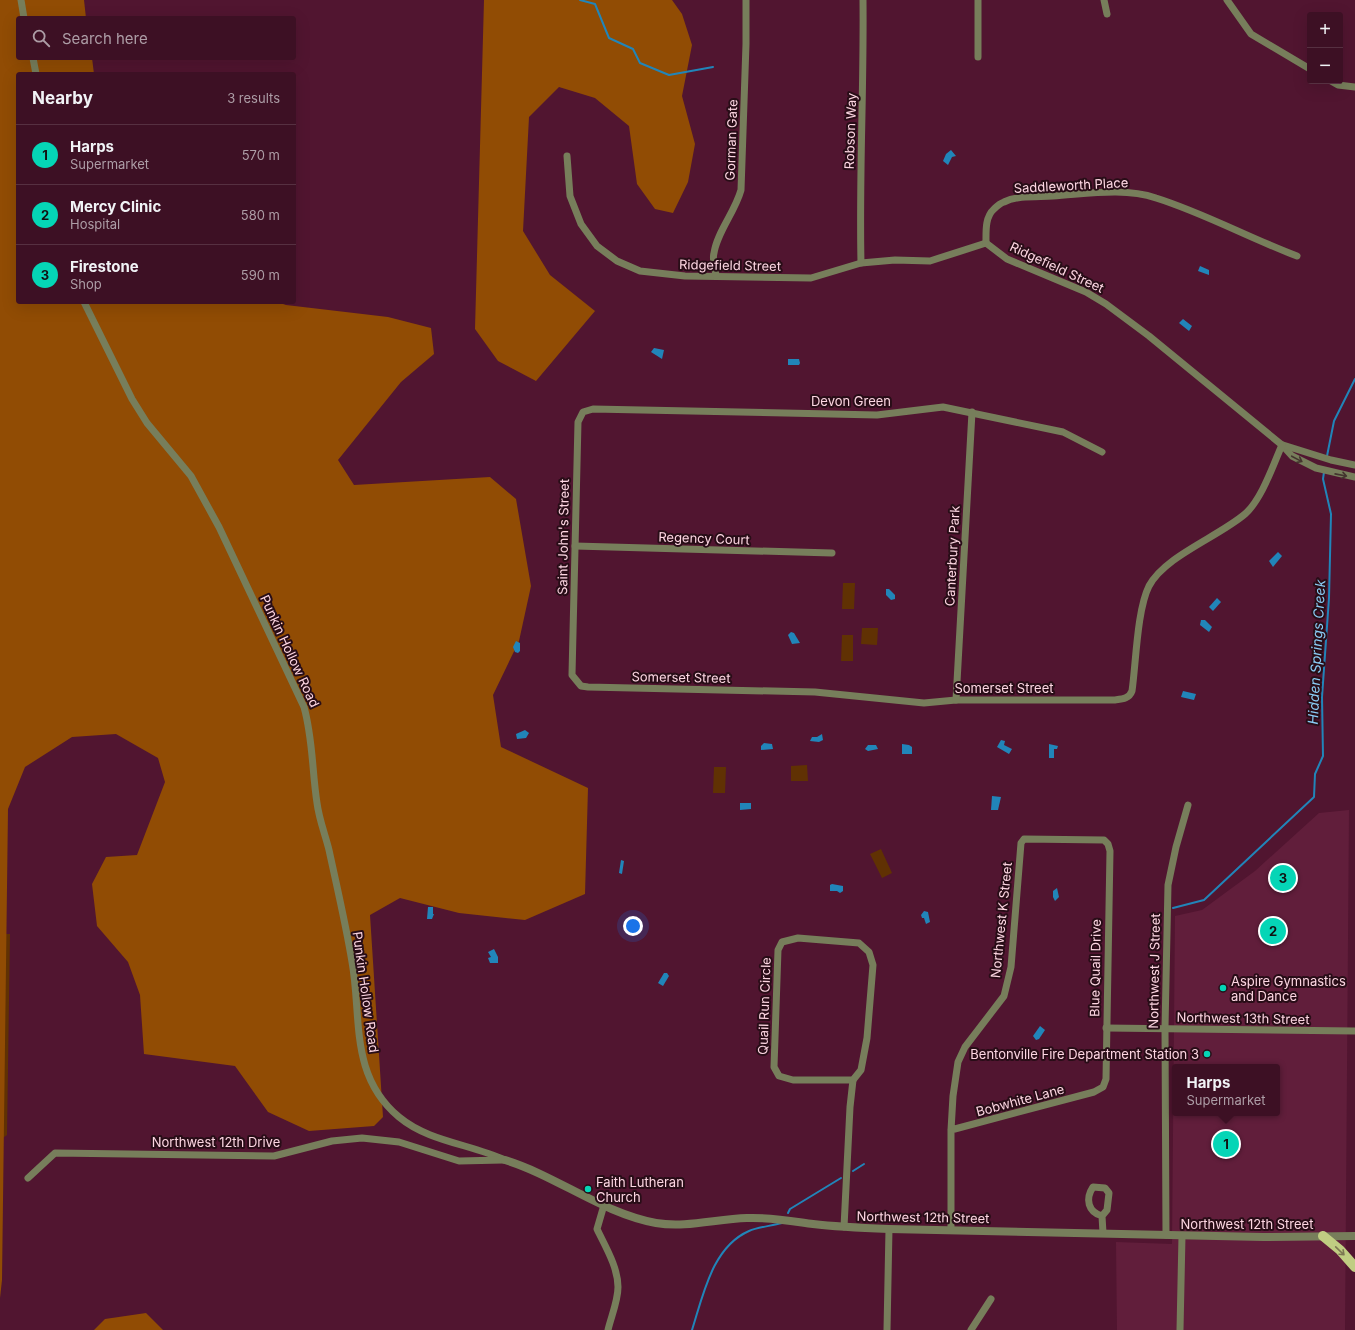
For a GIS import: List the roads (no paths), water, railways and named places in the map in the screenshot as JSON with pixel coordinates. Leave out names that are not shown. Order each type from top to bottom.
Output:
[{"type":"main road","points":[[1322,1236],[1340,1250],[1355,1267]]},
{"type":"street","points":[[21,0],[24,16]]},
{"type":"street","name":"Gorman Gate","points":[[716,275],[713,254],[725,225],[737,204],[741,190],[746,0]]},
{"type":"street","name":"Robson Way","points":[[861,263],[860,196],[864,64],[863,0]]},
{"type":"street","points":[[978,0],[978,57]]},
{"type":"street","points":[[1104,0],[1107,14]]},
{"type":"street","points":[[1227,0],[1251,34],[1307,67]]},
{"type":"street","points":[[33,60],[36,72]]},
{"type":"street","points":[[1336,84],[1355,87]]},
{"type":"street","name":"Ridgefield Street","points":[[567,156],[570,196],[576,212],[597,246],[617,261],[640,271],[670,275],[810,278],[861,263],[895,260],[930,261],[986,243],[1007,259],[1086,292],[1106,304],[1149,336],[1282,445],[1292,456],[1316,468],[1355,477]]},
{"type":"street","name":"Saddleworth Place","points":[[986,243],[986,224],[993,210],[1004,202],[1024,198],[1104,193],[1134,193],[1155,197],[1199,214],[1249,238],[1296,256]]},
{"type":"street","name":"Punkin Hollow Road","points":[[85,304],[132,399],[147,423],[191,476],[219,527],[304,708],[310,726],[317,804],[353,963],[358,1031],[365,1064],[371,1079],[388,1106],[400,1117],[417,1128],[438,1138],[490,1153],[505,1160]]},
{"type":"street","name":"Devon Green","points":[[593,409],[877,415],[943,407],[1063,432],[1102,452]]},
{"type":"street","name":"Saint John's Street","points":[[572,675],[578,422],[583,412],[593,409]]},
{"type":"street","name":"Canterbury Park","points":[[956,700],[972,412]]},
{"type":"street","name":"Ridgefield Street","points":[[1282,445],[1320,457],[1355,465]]},
{"type":"street","name":"Somerset Street","points":[[572,675],[580,686],[588,687],[815,692],[924,703],[956,700],[1114,700],[1126,698],[1130,695],[1143,608],[1149,587],[1161,570],[1247,513],[1257,497],[1282,445]]},
{"type":"street","name":"Regency Court","points":[[575,546],[832,553]]},
{"type":"street","name":"Northwest J Street","points":[[1166,1235],[1164,1028],[1168,885],[1176,847],[1188,805]]},
{"type":"street","name":"Northwest K Street","points":[[951,1230],[951,1130],[953,1096],[958,1062],[965,1047],[1004,996],[1011,967],[1021,843],[1024,839],[1104,840]]},
{"type":"street","name":"Blue Quail Drive","points":[[1094,1092],[1103,1087],[1106,1079],[1110,851],[1108,844],[1104,840]]},
{"type":"street","name":"Quail Run Circle","points":[[844,1227],[852,1080],[861,1070],[867,1038],[873,965],[869,952],[859,943],[798,938],[782,942],[778,950],[776,972],[774,1067],[779,1076],[793,1080],[852,1080]]},
{"type":"street","name":"Northwest 13th Street","points":[[1106,1028],[1355,1031]]},
{"type":"street","name":"Bobwhite Lane","points":[[951,1130],[1094,1092]]},
{"type":"street","name":"Northwest 12th Drive","points":[[28,1178],[54,1153],[274,1156],[332,1141],[362,1138],[399,1142],[459,1161],[505,1160]]},
{"type":"street","name":"Northwest 12th Street","points":[[505,1160],[604,1205],[635,1217],[662,1223],[697,1223],[747,1218],[777,1218],[844,1227],[1182,1236],[1355,1236]]},
{"type":"street","points":[[604,1205],[597,1228],[615,1271],[618,1288],[614,1313],[608,1330]]},
{"type":"street","points":[[1102,1216],[1103,1233]]},
{"type":"street","points":[[887,1330],[889,1228]]},
{"type":"street","points":[[1180,1330],[1182,1236]]},
{"type":"street","points":[[971,1330],[991,1299]]},
{"type":"water","points":[[951,150],[956,156],[952,157],[948,165],[943,161],[946,154]]},
{"type":"water","points":[[1200,266],[1209,270],[1209,275],[1198,271]]},
{"type":"water","points":[[1183,319],[1192,326],[1189,331],[1179,323]]},
{"type":"water","points":[[654,348],[664,350],[662,359],[651,352]]},
{"type":"water","points":[[788,359],[799,359],[800,363],[799,365],[788,365]]},
{"type":"water","points":[[1278,552],[1282,556],[1273,567],[1269,561]]},
{"type":"water","points":[[886,589],[889,589],[895,595],[895,599],[891,600],[886,595]]},
{"type":"water","points":[[1217,598],[1221,602],[1213,611],[1209,607]]},
{"type":"water","points":[[1201,620],[1205,620],[1212,627],[1209,632],[1200,625]]},
{"type":"water","points":[[791,632],[794,633],[800,643],[792,644],[788,635]]},
{"type":"water","points":[[516,641],[520,643],[520,651],[518,653],[515,652],[513,647]]},
{"type":"water","points":[[1183,691],[1196,694],[1194,700],[1181,697]]},
{"type":"water","points":[[525,730],[529,733],[526,738],[517,739],[516,734]]},
{"type":"water","points":[[822,734],[823,740],[819,742],[810,741],[812,737],[817,737]]},
{"type":"water","points":[[1001,740],[1005,741],[1004,745],[1012,749],[1009,754],[997,747]]},
{"type":"water","points":[[764,743],[772,744],[773,749],[761,750],[761,746]]},
{"type":"water","points":[[902,744],[912,747],[912,754],[902,754]]},
{"type":"water","points":[[1049,744],[1058,746],[1057,749],[1054,749],[1054,758],[1049,758]]},
{"type":"water","points":[[868,745],[876,745],[878,749],[868,751],[865,749]]},
{"type":"water","points":[[992,796],[1001,797],[998,810],[991,810]]},
{"type":"water","points":[[740,803],[751,803],[751,809],[740,810]]},
{"type":"water","points":[[621,860],[624,861],[622,874],[619,873]]},
{"type":"water","points":[[830,885],[843,886],[843,891],[840,893],[837,891],[830,891]]},
{"type":"water","points":[[1057,888],[1059,897],[1055,901],[1053,891]]},
{"type":"water","points":[[428,907],[433,907],[434,914],[432,919],[427,919]]},
{"type":"water","points":[[924,911],[928,912],[930,922],[926,924],[921,915]]},
{"type":"water","points":[[494,949],[498,957],[498,963],[490,963],[488,958],[491,957],[488,952]]},
{"type":"water","points":[[664,973],[667,973],[669,976],[663,986],[658,983]]},
{"type":"water","points":[[1040,1026],[1045,1030],[1039,1039],[1036,1040],[1033,1036]]},
{"type":"waterway","points":[[580,0],[595,4],[609,38],[633,49],[640,63],[669,75],[713,67]]},
{"type":"waterway","name":"Hidden Springs Creek","points":[[1327,456],[1334,421],[1355,379]]},
{"type":"waterway","name":"Hidden Springs Creek","points":[[1173,908],[1204,900],[1314,797],[1315,774],[1323,756],[1322,697],[1329,598],[1331,514],[1323,479],[1324,472]]},
{"type":"waterway","points":[[853,1171],[864,1164]]},
{"type":"waterway","points":[[788,1213],[790,1209],[841,1178]]},
{"type":"waterway","points":[[692,1330],[705,1288],[718,1260],[726,1248],[736,1238],[749,1231],[756,1228],[782,1223]]},
{"type":"place","name":"Firestone","points":[[1283,878]]},
{"type":"place","name":"Mercy Clinic","points":[[1273,931]]},
{"type":"place","name":"Aspire Gymnastics and Dance","points":[[1223,988]]},
{"type":"place","name":"Bentonville Fire Department Station 3","points":[[1207,1054]]},
{"type":"place","name":"Harps","points":[[1226,1144]]},
{"type":"place","name":"Faith Lutheran Church","points":[[588,1189]]}]
